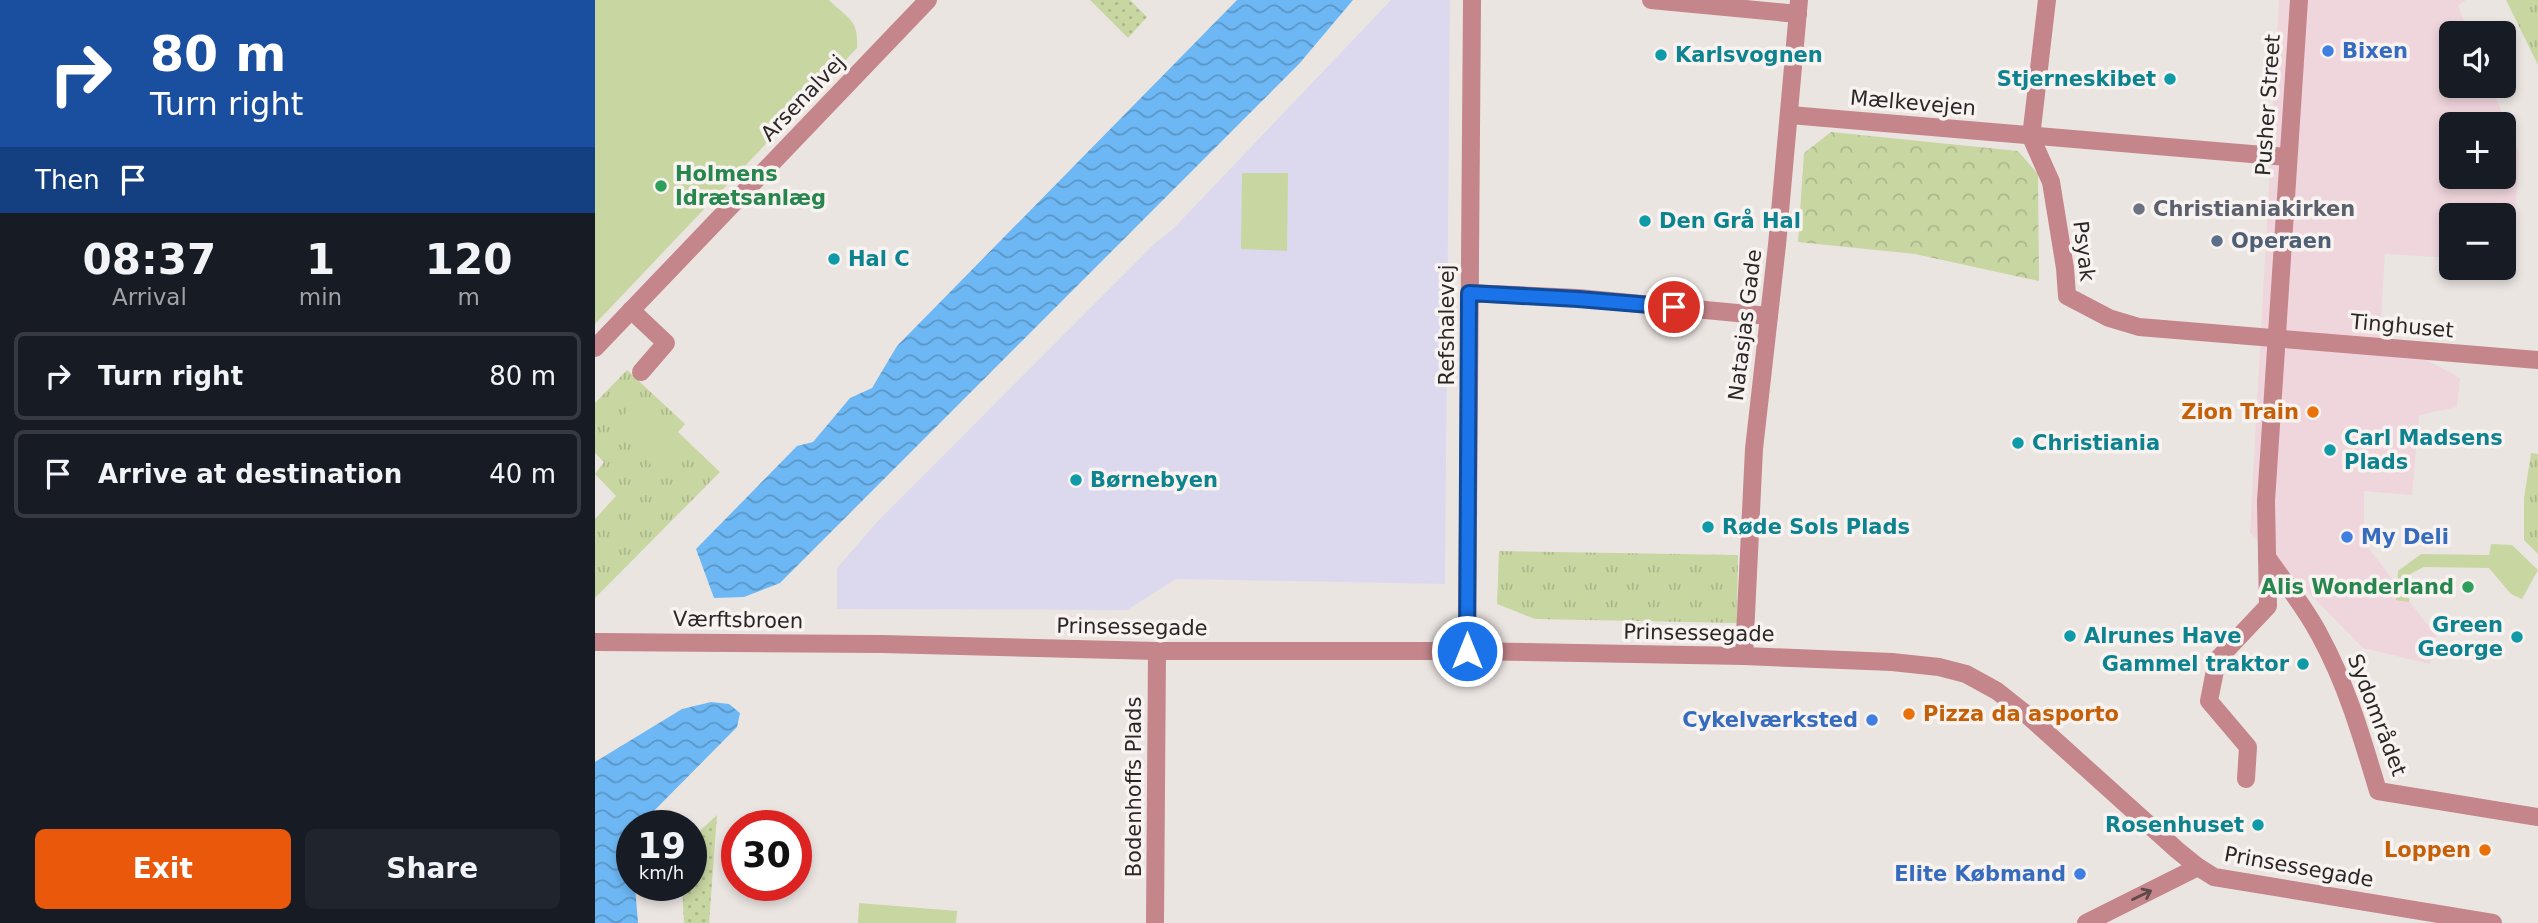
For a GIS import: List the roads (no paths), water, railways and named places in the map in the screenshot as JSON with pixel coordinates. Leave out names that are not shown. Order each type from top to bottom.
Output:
[{"type":"street","name":"Arsenalvej","points":[[595,348],[928,0]]},
{"type":"street","name":"Refshalevej","points":[[1467,651],[1472,0]]},
{"type":"street","points":[[1651,0],[1799,7]]},
{"type":"street","points":[[2031,137],[2047,0]]},
{"type":"street","name":"Pusher Street","points":[[2277,339],[2299,0]]},
{"type":"street","name":"Natasjas Gade","points":[[1744,656],[1753,449],[1790,115],[1799,7]]},
{"type":"street","name":"Mælkevejen","points":[[1790,115],[2287,157]]},
{"type":"street","name":"Psyak","points":[[2031,137],[2051,183],[2067,296],[2109,318],[2139,327],[2277,339]]},
{"type":"street","points":[[1469,293],[1578,299],[1769,316]]},
{"type":"street","points":[[631,310],[666,343],[642,372]]},
{"type":"street","points":[[2246,779],[2248,747],[2209,701],[2217,660],[2267,606],[2266,502],[2277,339]]},
{"type":"street","name":"Tinghuset","points":[[2277,339],[2531,360]]},
{"type":"street","name":"Sydområdet","points":[[2267,557],[2319,632],[2351,705],[2378,791],[2538,817]]},
{"type":"street","name":"Værftsbroen","points":[[595,642],[826,644]]},
{"type":"street","name":"Prinsessegade","points":[[826,644],[1157,651],[1467,651],[1744,656],[1892,662],[1939,667],[1966,674],[1997,691],[2026,713],[2198,867],[2214,877],[2493,923]]},
{"type":"street","name":"Bodenhoffs Plads","points":[[1155,923],[1157,651]]},
{"type":"street","points":[[2086,923],[2198,867]]},
{"type":"water","points":[[1237,0],[1353,0],[1299,64],[780,583],[744,597],[714,598],[696,549],[797,446],[813,442],[850,398],[872,388],[897,346]]},
{"type":"water","points":[[711,702],[729,704],[740,713],[737,727],[655,810],[616,810],[616,901],[636,901],[638,923],[595,923],[595,762],[682,709]]},
{"type":"place","name":"Bixen","points":[[2328,51]]},
{"type":"place","name":"Karlsvognen","points":[[1661,55]]},
{"type":"place","name":"Stjerneskibet","points":[[2170,79]]},
{"type":"place","name":"Holmens Idrætsanlæg","points":[[661,186]]},
{"type":"place","name":"Christianiakirken","points":[[2139,209]]},
{"type":"place","name":"Den Grå Hal","points":[[1645,221]]},
{"type":"place","name":"Operaen","points":[[2217,241]]},
{"type":"place","name":"Hal C","points":[[834,259]]},
{"type":"place","name":"Zion Train","points":[[2313,412]]},
{"type":"place","name":"Christiania","points":[[2018,443]]},
{"type":"place","name":"Carl Madsens Plads","points":[[2330,450]]},
{"type":"place","name":"Børnebyen","points":[[1076,480]]},
{"type":"place","name":"Røde Sols Plads","points":[[1708,527]]},
{"type":"place","name":"My Deli","points":[[2347,537]]},
{"type":"place","name":"Alis Wonderland","points":[[2468,587]]},
{"type":"place","name":"Alrunes Have","points":[[2070,636]]},
{"type":"place","name":"Green George","points":[[2517,637]]},
{"type":"place","name":"Gammel traktor","points":[[2303,664]]},
{"type":"place","name":"Pizza da asporto","points":[[1909,714]]},
{"type":"place","name":"Cykelværksted","points":[[1872,720]]},
{"type":"place","name":"Rosenhuset","points":[[2258,825]]},
{"type":"place","name":"Loppen","points":[[2485,850]]},
{"type":"place","name":"Elite Købmand","points":[[2080,874]]}]
